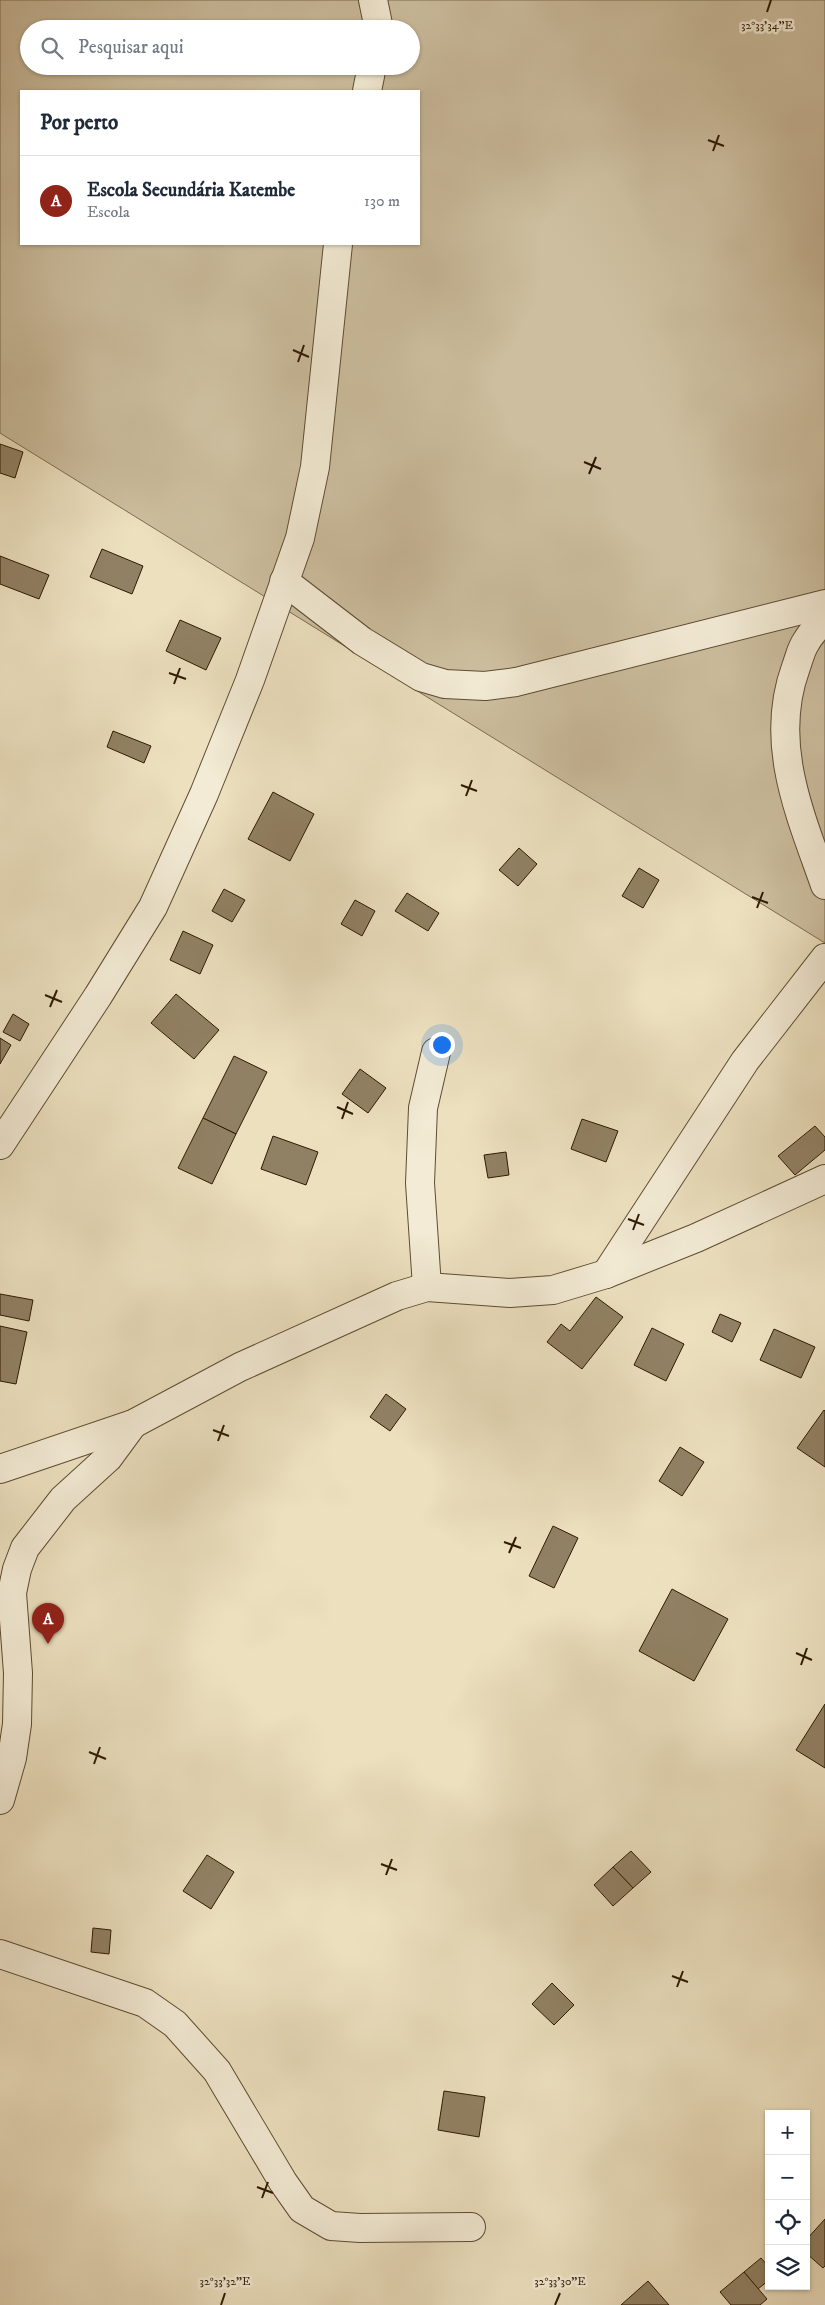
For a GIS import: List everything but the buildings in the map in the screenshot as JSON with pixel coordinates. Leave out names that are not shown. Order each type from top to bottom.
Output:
[{"type":"street","points":[[373,0],[377,20]]},
{"type":"street","points":[[367,90],[370,75]]},
{"type":"street","points":[[0,1145],[98,996],[153,907],[204,794],[246,688],[300,538],[315,468],[338,245]]},
{"type":"street","points":[[284,581],[362,641],[421,676],[445,684],[484,686],[516,682],[825,604]]},
{"type":"street","points":[[825,618],[805,642],[791,681],[784,733],[789,768],[801,822],[825,885]]},
{"type":"street","points":[[606,1274],[745,1061],[825,958]]},
{"type":"street","points":[[427,1287],[420,1183],[423,1108],[436,1052]]},
{"type":"street","points":[[0,1469],[133,1424],[240,1367],[397,1296],[427,1287],[510,1293],[552,1290],[606,1274],[696,1238],[825,1179]]},
{"type":"street","points":[[0,1800],[12,1758],[17,1724],[18,1673],[12,1593],[17,1569],[25,1548],[63,1499],[108,1458],[133,1424]]},
{"type":"street","points":[[0,1954],[145,2003],[174,2024],[217,2071],[283,2182],[302,2208],[330,2226],[360,2228],[471,2227]]},
{"type":"shaded area","points":[[0,0],[825,0],[825,943],[0,433]]},
{"type":"place","name":"Escola Secundária Katembe","points":[[48,1644]]}]
